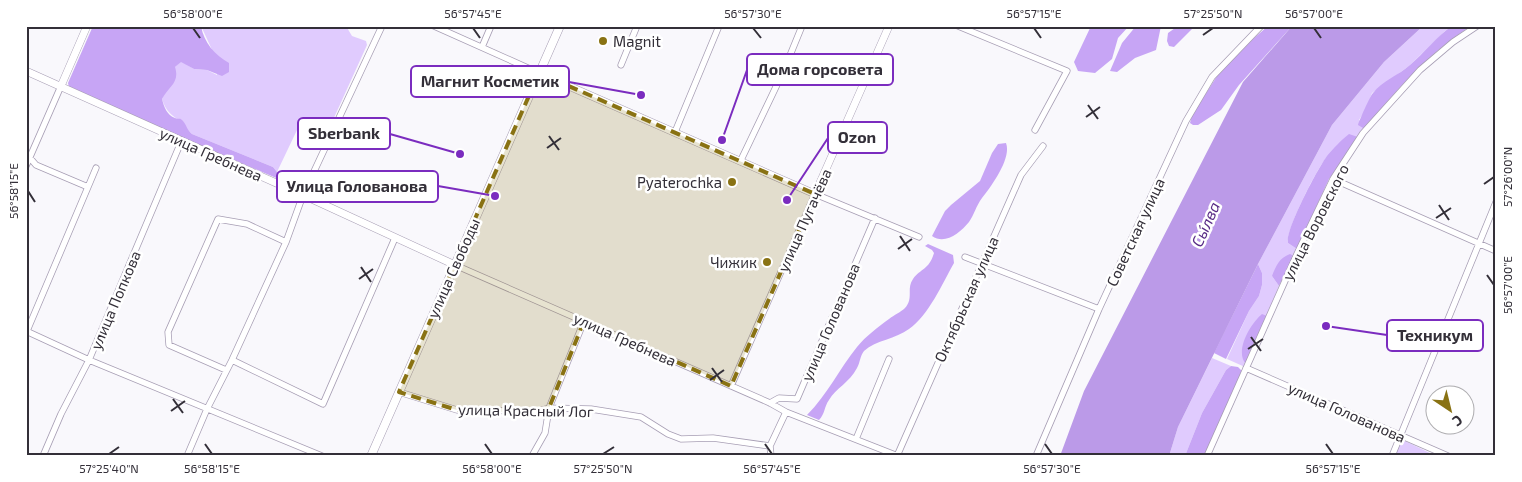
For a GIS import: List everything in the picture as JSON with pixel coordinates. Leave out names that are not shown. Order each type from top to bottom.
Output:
[{"type":"main road","name":"улица Свободы","points":[[371,456],[560,26]]},
{"type":"street","points":[[26,166],[86,26]]},
{"type":"street","points":[[187,456],[207,409],[232,360],[286,242],[303,195],[382,26]]},
{"type":"street","points":[[434,26],[815,194],[920,237]]},
{"type":"street","points":[[482,47],[491,26]]},
{"type":"street","points":[[621,64],[637,26]]},
{"type":"street","points":[[674,132],[719,26]]},
{"type":"street","points":[[741,160],[784,70],[802,26]]},
{"type":"street","name":"улица Пугачёва","points":[[731,386],[889,26]]},
{"type":"street","points":[[958,26],[1067,71],[1036,130]]},
{"type":"street","name":"Советская улица","points":[[1036,456],[1099,309],[1186,121],[1212,77],[1261,26]]},
{"type":"street","name":"улица Воровского","points":[[1207,456],[1333,179],[1363,133],[1420,70],[1453,42],[1477,26]]},
{"type":"street","name":"улица Гребнева","points":[[26,71],[455,265],[770,403],[786,412],[897,456]]},
{"type":"street","name":"улица Попкова","points":[[43,456],[61,414],[89,360],[181,142]]},
{"type":"street","name":"Октябрьская улица","points":[[897,456],[1021,175],[1043,146]]},
{"type":"street","points":[[30,158],[36,165],[88,187]]},
{"type":"street","points":[[96,168],[27,331],[89,360],[322,456]]},
{"type":"street","points":[[1333,179],[1496,251]]},
{"type":"street","points":[[1392,456],[1496,202]]},
{"type":"street","name":"улица Голованова","points":[[770,403],[779,398],[798,399],[875,218]]},
{"type":"street","points":[[226,370],[170,345],[168,332],[218,219],[247,224],[286,242]]},
{"type":"street","points":[[232,360],[323,404],[395,238]]},
{"type":"street","points":[[964,257],[1099,309]]},
{"type":"street","points":[[532,456],[545,433],[549,408],[584,321]]},
{"type":"street","points":[[856,439],[889,359]]},
{"type":"street","name":"улица Голованова","points":[[1246,368],[1448,456]]},
{"type":"street","name":"улица Красный Лог","points":[[399,392],[456,410],[532,413],[549,408],[591,409],[640,417],[668,434],[681,439],[713,438],[770,446]]},
{"type":"street","points":[[771,456],[770,446],[786,412]]},
{"type":"highlighted area","points":[[539,73],[815,194],[731,386],[584,321],[549,408],[531,413],[457,410],[399,392]]},
{"type":"shaded area","points":[[93,26],[201,26],[202,32],[211,48],[229,63],[229,72],[222,76],[207,70],[194,69],[181,62],[175,67],[175,81],[162,99],[166,110],[172,117],[182,120],[192,134],[273,167],[277,172],[288,177],[287,179],[281,180],[149,124],[69,87],[68,83]]},
{"type":"shaded area","points":[[201,26],[346,26],[352,36],[366,41],[367,45],[323,142],[297,130],[277,172],[273,167],[192,134],[186,129],[184,123],[173,116],[168,110],[162,99],[175,67],[181,61],[194,69],[207,70],[217,75],[218,57],[213,52]]},
{"type":"shaded area","points":[[1091,26],[1129,26],[1118,38],[1112,59],[1095,73],[1078,71],[1074,62]]},
{"type":"shaded area","points":[[1136,26],[1161,26],[1156,50],[1135,58],[1117,72],[1110,71],[1122,43]]},
{"type":"shaded area","points":[[1178,26],[1195,26],[1174,47],[1169,46],[1167,41],[1168,33]]},
{"type":"shaded area","points":[[1268,26],[1292,26],[1239,85],[1221,110],[1198,125],[1190,123],[1192,115],[1219,73],[1239,51]]},
{"type":"shaded area","points":[[1423,26],[1452,26],[1409,66],[1372,93],[1366,109],[1359,120],[1367,126],[1323,162],[1303,199],[1288,236],[1288,243],[1297,249],[1294,256],[1272,276],[1279,286],[1245,367],[1227,359],[1249,311],[1259,296],[1262,285],[1262,273],[1258,264],[1332,125],[1384,62]]},
{"type":"shaded area","points":[[1452,26],[1471,26],[1428,59],[1367,126],[1363,128],[1358,125],[1373,93],[1410,65]]},
{"type":"shaded area","points":[[1349,134],[1358,137],[1329,179],[1297,249],[1288,243],[1288,236],[1297,213],[1310,185],[1327,156]]},
{"type":"shaded area","points":[[1006,143],[1006,156],[1003,164],[969,222],[952,237],[942,239],[932,236],[945,211],[980,181],[998,144]]},
{"type":"shaded area","points":[[928,244],[953,255],[954,263],[929,308],[909,329],[874,344],[864,351],[854,373],[832,396],[819,420],[807,415],[868,335],[908,304],[910,286],[913,279],[930,263],[934,253],[925,246]]},
{"type":"shaded area","points":[[1290,254],[1294,256],[1279,286],[1272,276],[1281,260]]},
{"type":"shaded area","points":[[1258,264],[1262,273],[1262,285],[1259,296],[1249,311],[1226,359],[1214,353]]},
{"type":"shaded area","points":[[1262,314],[1267,316],[1246,364],[1242,352],[1245,338],[1253,324]]},
{"type":"shaded area","points":[[1212,358],[1231,366],[1226,370],[1202,413],[1185,456],[1169,456],[1178,427]]},
{"type":"shaded area","points":[[1231,366],[1238,367],[1242,371],[1206,456],[1185,456],[1202,413],[1226,370]]},
{"type":"shaded area","points":[[1401,439],[1436,456],[1395,456]]},
{"type":"water","name":"Сы́лва","points":[[1292,26],[1423,26],[1384,62],[1332,125],[1258,264],[1178,427],[1169,456],[1060,456],[1084,391],[1243,82]]},
{"type":"place","name":"Magnit","points":[[603,41]]},
{"type":"place","name":"Магнит Косметик","points":[[641,95]]},
{"type":"place","name":"Дома горсовета","points":[[722,140]]},
{"type":"place","name":"Sberbank","points":[[460,154]]},
{"type":"place","name":"Pyaterochka","points":[[732,182]]},
{"type":"place","name":"Улица Голованова","points":[[495,196]]},
{"type":"place","name":"Ozon","points":[[787,200]]},
{"type":"place","name":"Чижик","points":[[767,262]]},
{"type":"place","name":"Техникум","points":[[1326,326]]}]
